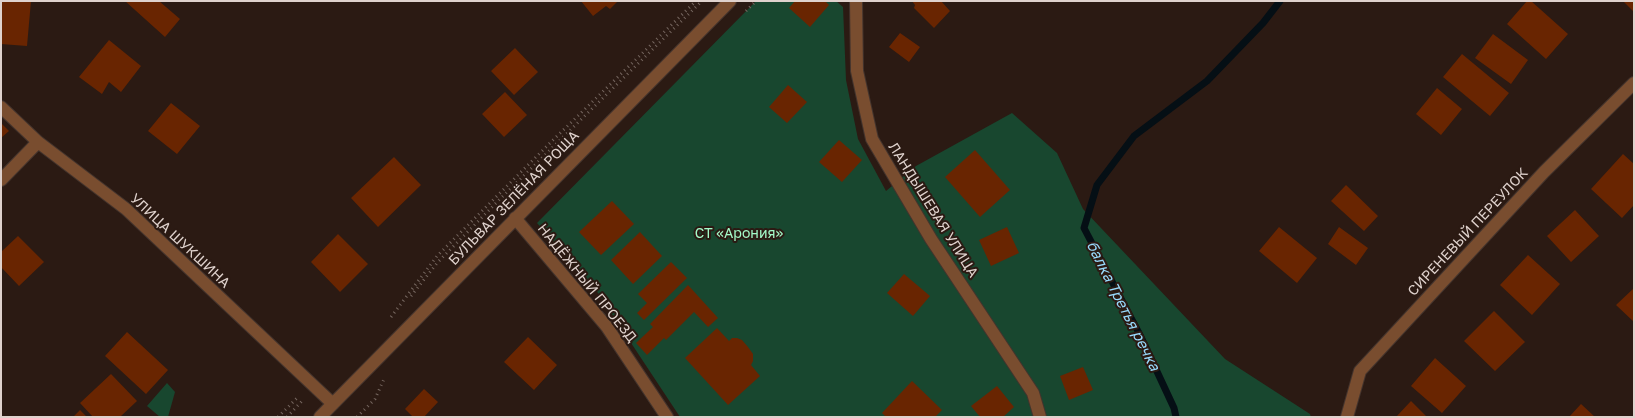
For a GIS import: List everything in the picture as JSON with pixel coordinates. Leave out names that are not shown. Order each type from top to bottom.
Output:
[{"type":"street","name":"БУЛЬВАР ЗЕЛЁНАЯ РОЩА","points":[[320,417],[730,1]]},
{"type":"street","name":"ЛАНДЫШЕВАЯ УЛИЦА","points":[[856,1],[857,71],[872,139],[931,239],[1033,393],[1040,417]]},
{"type":"street","name":"СИРЕНЕВЫЙ ПЕРЕУЛОК","points":[[1347,417],[1360,371],[1544,172],[1634,82]]},
{"type":"street","name":"УЛИЦА ШУКШИНА","points":[[1,107],[38,142],[126,209],[333,404]]},
{"type":"street","points":[[1,180],[38,142]]},
{"type":"street","name":"НАДЁЖНЫЙ ПРОЕЗД","points":[[515,218],[607,327],[667,417]]},
{"type":"path","points":[[387,322],[437,256],[696,1]]},
{"type":"path","points":[[394,319],[438,262],[702,1]]},
{"type":"path","points":[[278,417],[313,386]]},
{"type":"path","points":[[287,417],[313,386]]},
{"type":"green space","name":"СТ «Арония»","points":[[756,1],[836,1],[843,7],[846,80],[858,139],[886,191],[916,166],[1012,113],[1057,153],[1083,209],[1225,359],[1310,414],[1311,417],[680,417],[596,290],[537,223]]},
{"type":"green space","points":[[167,383],[175,392],[168,417],[160,417],[147,406]]},
{"type":"building","points":[[1,1],[31,1],[27,46],[1,44]]},
{"type":"building","points":[[125,1],[159,1],[180,19],[165,37]]},
{"type":"building","points":[[581,1],[618,1],[610,9],[606,6],[593,16]]},
{"type":"building","points":[[795,1],[825,1],[829,5],[810,27],[789,8]]},
{"type":"building","points":[[912,1],[941,1],[950,11],[934,28],[914,8],[915,5]]},
{"type":"building","points":[[1527,1],[1531,1],[1568,34],[1546,59],[1507,24]]},
{"type":"building","points":[[1623,1],[1634,1],[1634,12]]},
{"type":"building","points":[[900,33],[920,47],[909,62],[889,47]]},
{"type":"building","points":[[1493,34],[1528,60],[1511,84],[1475,58]]},
{"type":"building","points":[[109,40],[141,66],[121,92],[109,82],[102,94],[79,77]]},
{"type":"building","points":[[515,48],[538,72],[514,95],[491,71]]},
{"type":"building","points":[[1462,54],[1509,93],[1490,116],[1443,77]]},
{"type":"building","points":[[788,85],[807,102],[787,123],[769,107]]},
{"type":"building","points":[[1437,88],[1462,109],[1441,135],[1416,114]]},
{"type":"building","points":[[505,92],[527,115],[504,137],[482,114]]},
{"type":"building","points":[[171,103],[200,126],[177,154],[148,131]]},
{"type":"building","points":[[1,123],[9,131],[1,138]]},
{"type":"building","points":[[839,140],[862,160],[842,182],[819,162]]},
{"type":"building","points":[[975,150],[1010,190],[980,217],[945,177]]},
{"type":"building","points":[[1623,154],[1634,164],[1634,205],[1622,218],[1591,189]]},
{"type":"building","points":[[394,157],[421,185],[378,227],[351,198]]},
{"type":"building","points":[[1346,185],[1378,216],[1364,231],[1331,201]]},
{"type":"building","points":[[612,201],[634,224],[601,255],[579,232]]},
{"type":"building","points":[[1575,210],[1599,236],[1571,262],[1547,236]]},
{"type":"building","points":[[1007,227],[1019,253],[991,266],[979,240]]},
{"type":"building","points":[[1279,227],[1317,258],[1297,283],[1259,251]]},
{"type":"building","points":[[1339,227],[1368,248],[1356,265],[1328,244]]},
{"type":"building","points":[[640,232],[662,256],[633,284],[611,260]]},
{"type":"building","points":[[338,234],[368,264],[340,292],[311,262]]},
{"type":"building","points":[[18,236],[44,262],[19,286],[1,267],[1,252]]},
{"type":"building","points":[[1528,255],[1560,284],[1532,315],[1500,285]]},
{"type":"building","points":[[671,262],[687,278],[644,320],[637,313],[647,303],[638,294]]},
{"type":"building","points":[[904,274],[930,296],[913,316],[887,293]]},
{"type":"building","points":[[688,285],[718,318],[708,327],[694,312],[666,340],[664,338],[647,355],[636,343],[653,327],[650,324]]},
{"type":"building","points":[[1634,288],[1634,322],[1616,305]]},
{"type":"building","points":[[1494,311],[1525,342],[1495,371],[1464,341]]},
{"type":"building","points":[[717,328],[729,341],[732,338],[742,340],[753,354],[751,365],[760,376],[728,405],[685,358]]},
{"type":"building","points":[[127,332],[168,370],[146,394],[105,356]]},
{"type":"building","points":[[528,337],[557,365],[534,390],[504,362]]},
{"type":"building","points":[[1435,358],[1466,386],[1442,413],[1411,386]]},
{"type":"building","points":[[1083,367],[1093,390],[1069,400],[1060,376]]},
{"type":"building","points":[[111,374],[137,401],[120,417],[93,417],[80,403]]},
{"type":"building","points":[[912,381],[942,410],[935,417],[886,417],[882,413]]},
{"type":"building","points":[[997,386],[1014,407],[1003,417],[980,417],[971,406]]},
{"type":"building","points":[[424,389],[438,402],[424,417],[413,417],[405,409]]},
{"type":"building","points":[[1411,401],[1427,417],[1396,417]]},
{"type":"building","points":[[1581,404],[1595,417],[1569,417]]},
{"type":"building","points":[[80,410],[87,417],[73,417]]},
{"type":"waterway","name":"балка Третья речка","points":[[1176,417],[1174,408],[1140,335],[1084,228],[1097,185],[1134,136],[1207,81],[1263,23],[1280,1]]}]
